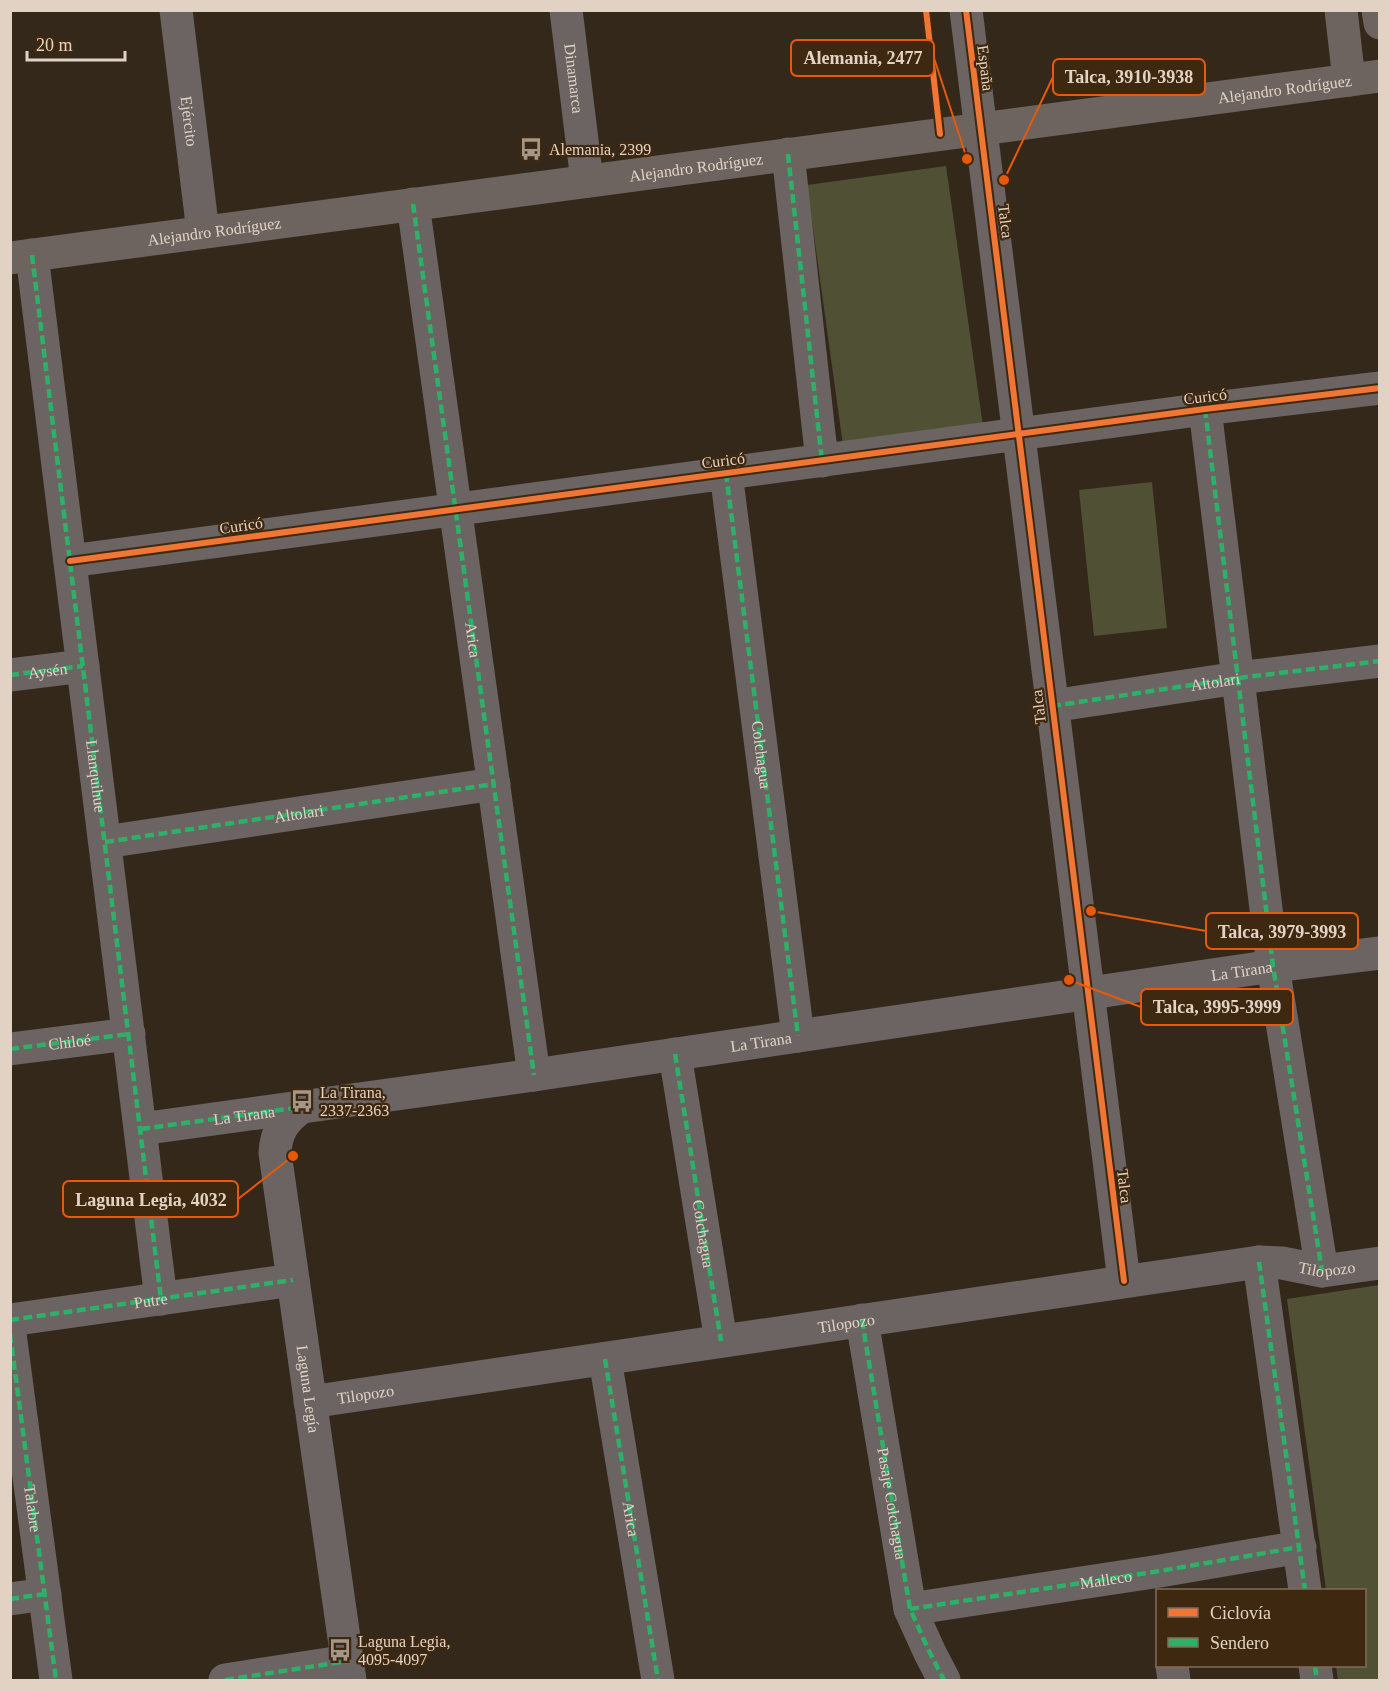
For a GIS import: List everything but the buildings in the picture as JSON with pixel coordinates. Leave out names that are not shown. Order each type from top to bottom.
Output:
[{"type":"main road","points":[[1341,10],[1364,78]]},
{"type":"main road","points":[[1378,10],[1380,23]]},
{"type":"main road","name":"Alejandro Rodríguez","points":[[21,256],[1364,78]]},
{"type":"street","name":"Ejército","points":[[176,10],[203,232]]},
{"type":"street","name":"Dinamarca","points":[[566,10],[587,181]]},
{"type":"street","name":"España","points":[[966,10],[980,129]]},
{"type":"street","name":"Talca","points":[[980,129],[1124,1281]]},
{"type":"street","points":[[788,154],[822,461]]},
{"type":"street","name":"Arica","points":[[413,204],[534,1075]]},
{"type":"street","name":"Llanquihue","points":[[21,256],[70,561],[162,1299]]},
{"type":"street","name":"Curicó","points":[[70,561],[1205,409],[1380,388]]},
{"type":"street","points":[[1205,409],[1274,966],[1322,1271]]},
{"type":"street","name":"Colchagua","points":[[726,473],[798,1036]]},
{"type":"street","name":"Altolari","points":[[1052,706],[1238,678],[1380,661]]},
{"type":"street","name":"Aysén","points":[[10,675],[83,666]]},
{"type":"street","name":"Altolari","points":[[105,842],[494,784]]},
{"type":"street","name":"La Tirana","points":[[141,1129],[534,1075],[1274,966],[1380,953]]},
{"type":"street","name":"Chiloé","points":[[10,1049],[129,1034]]},
{"type":"street","name":"Colchagua","points":[[675,1054],[721,1341]]},
{"type":"street","name":"Laguna Legía","points":[[302,1107],[290,1115],[282,1126],[276,1139],[275,1154],[349,1671]]},
{"type":"street","points":[[1259,1262],[1305,1589]]},
{"type":"street","name":"Tilopozo","points":[[310,1402],[1259,1262],[1282,1263],[1322,1271],[1380,1263]]},
{"type":"street","name":"Putre","points":[[10,1320],[293,1280]]},
{"type":"street","name":"Pasaje Colchagua","points":[[862,1320],[910,1608],[945,1680]]},
{"type":"street","name":"Talabre","points":[[10,1334],[56,1680]]},
{"type":"street","name":"Arica","points":[[605,1359],[658,1680]]},
{"type":"street","name":"Malleco","points":[[910,1608],[1161,1581],[1300,1547]]},
{"type":"street","points":[[10,1599],[45,1594]]},
{"type":"street","points":[[225,1680],[349,1671]]},
{"type":"green space","points":[[946,166],[983,426],[843,445],[807,185]]},
{"type":"green space","points":[[1152,482],[1167,628],[1094,636],[1079,490]]},
{"type":"green space","points":[[1379,1285],[1379,1680],[1338,1680],[1336,1667],[1366,1667],[1366,1589],[1326,1589],[1287,1299]]},
{"type":"marked path","points":[[788,154],[822,461]]},
{"type":"marked path","points":[[413,204],[534,1075]]},
{"type":"marked path","points":[[32,255],[161,1299]]},
{"type":"marked path","points":[[1205,409],[1273,966],[1322,1271]]},
{"type":"marked path","points":[[726,473],[798,1036]]},
{"type":"marked path","points":[[1052,706],[1238,678],[1380,661]]},
{"type":"marked path","points":[[10,675],[83,666]]},
{"type":"marked path","points":[[105,842],[494,784]]},
{"type":"marked path","points":[[10,1049],[129,1034]]},
{"type":"marked path","points":[[675,1054],[721,1341]]},
{"type":"marked path","points":[[141,1129],[302,1107]]},
{"type":"marked path","points":[[1259,1262],[1305,1589]]},
{"type":"marked path","points":[[10,1320],[293,1280]]},
{"type":"marked path","points":[[862,1320],[910,1609],[944,1680]]},
{"type":"marked path","points":[[10,1334],[56,1680]]},
{"type":"marked path","points":[[605,1359],[658,1680]]},
{"type":"marked path","points":[[910,1609],[1300,1547]]},
{"type":"marked path","points":[[10,1599],[45,1594]]},
{"type":"marked path","points":[[225,1680],[348,1661]]},
{"type":"marked path","points":[[1315,1667],[1317,1680]]},
{"type":"cycle path","points":[[926,10],[940,134]]},
{"type":"cycle path","points":[[966,10],[1124,1281]]},
{"type":"cycle path","points":[[70,561],[1205,409],[1380,388]]},
{"type":"place","name":"Alemania, 2399","points":[[531,149]]},
{"type":"place","name":"Alemania, 2477","points":[[967,159]]},
{"type":"place","name":"Talca, 3910-3938","points":[[1004,180]]},
{"type":"place","name":"Talca, 3979-3993","points":[[1091,911]]},
{"type":"place","name":"Talca, 3995-3999","points":[[1069,980]]},
{"type":"place","name":"La Tirana, 2337-2363","points":[[302,1101]]},
{"type":"place","name":"Laguna Legia, 4032","points":[[293,1156]]},
{"type":"place","name":"Laguna Legia, 4095-4097","points":[[340,1650]]}]
